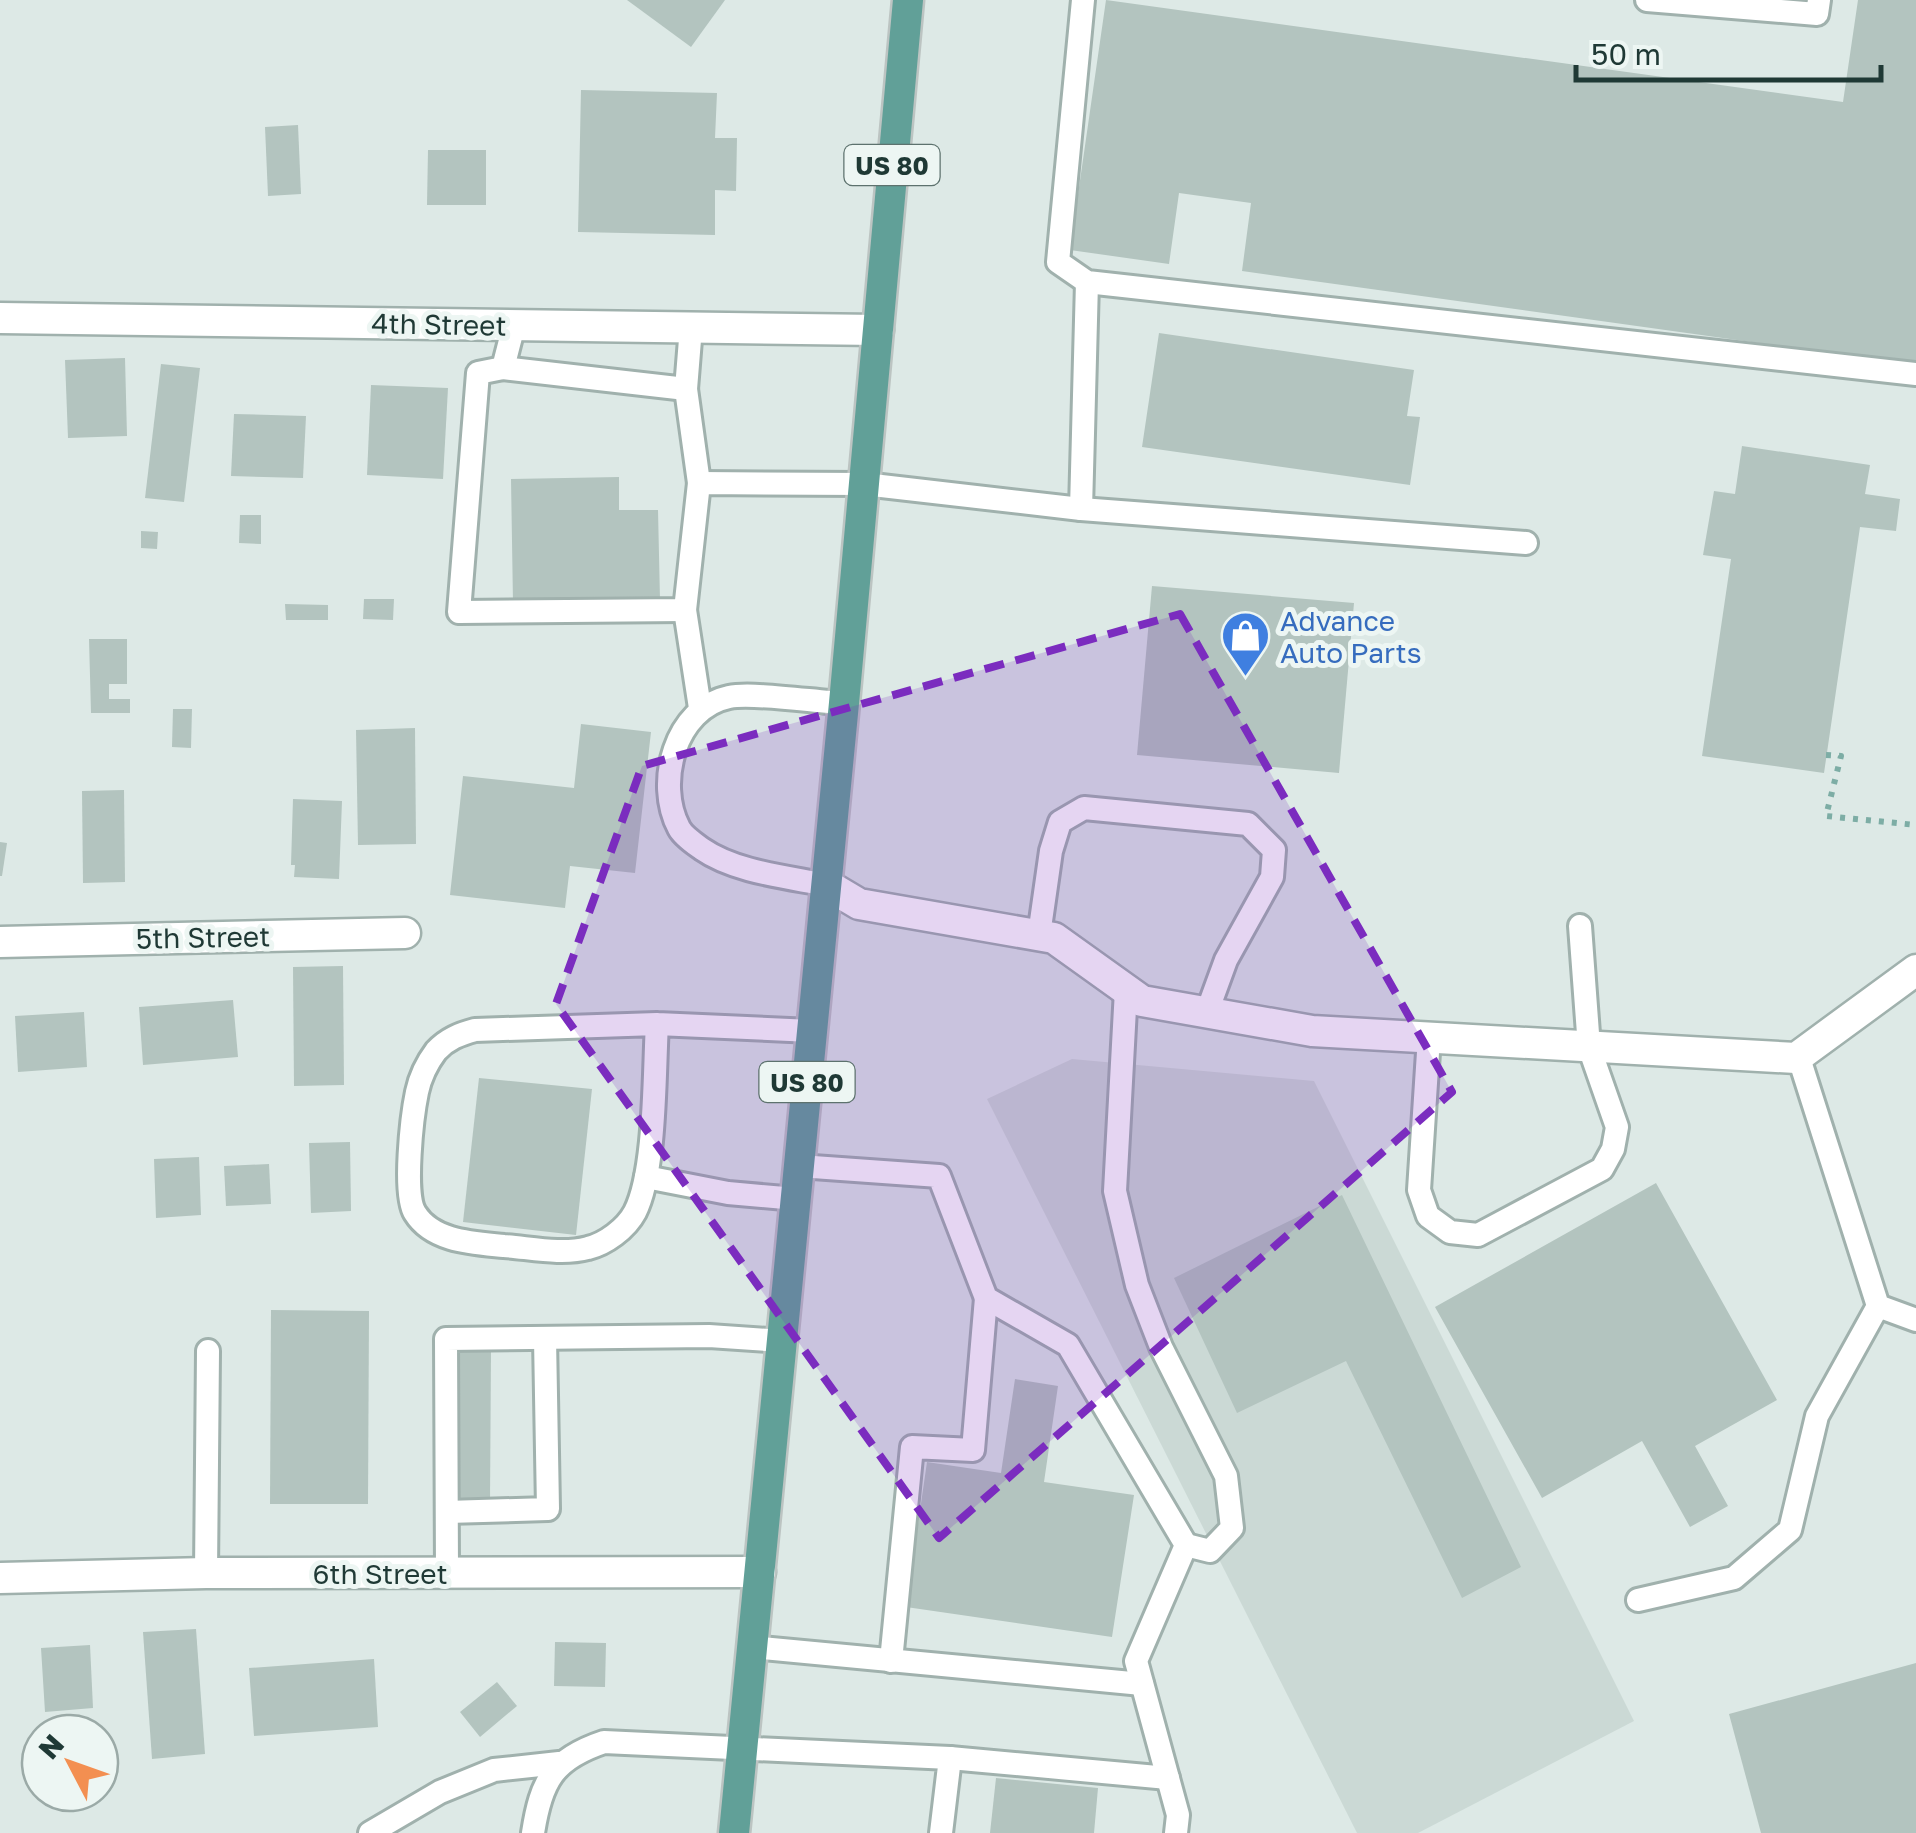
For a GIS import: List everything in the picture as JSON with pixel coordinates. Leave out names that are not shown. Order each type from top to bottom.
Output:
[{"type":"main road","name":"US 80","points":[[734,1833],[908,0]]},
{"type":"street","name":"4th Street","points":[[0,318],[878,330]]},
{"type":"street","points":[[827,885],[859,904],[1054,938],[1142,1001],[1312,1030],[1800,1058],[1916,970]]},
{"type":"street","name":"5th Street","points":[[0,942],[406,932]]},
{"type":"street","name":"6th Street","points":[[0,1578],[206,1573],[760,1572]]},
{"type":"lane","points":[[1082,0],[1058,262],[1087,282],[1916,374]]},
{"type":"lane","points":[[1647,0],[1817,14],[1818,0]]},
{"type":"lane","points":[[1081,510],[1087,282]]},
{"type":"lane","points":[[503,368],[514,325]]},
{"type":"lane","points":[[691,328],[686,389],[699,483],[685,610],[700,708]]},
{"type":"lane","points":[[685,610],[458,612],[478,373],[503,368],[686,389]]},
{"type":"lane","points":[[699,483],[864,484],[1081,510],[1526,544]]},
{"type":"lane","points":[[827,885],[747,867],[706,852],[680,831],[667,788],[675,746],[700,708],[731,696],[844,704]]},
{"type":"lane","points":[[1039,935],[1051,851],[1060,822],[1084,808],[1248,824],[1274,850],[1272,877],[1226,960],[1207,1012]]},
{"type":"lane","points":[[1429,1038],[1420,1190],[1428,1216],[1450,1232],[1478,1235],[1602,1168],[1613,1150],[1616,1127],[1589,1046],[1580,926]]},
{"type":"lane","points":[[986,1298],[1068,1345],[1186,1545],[1210,1551],[1232,1528],[1226,1476],[1161,1347],[1137,1285],[1116,1191],[1126,990]]},
{"type":"lane","points":[[657,1024],[646,1177],[634,1214],[615,1235],[590,1248],[568,1251],[475,1243],[446,1237],[413,1212],[409,1190],[417,1092],[437,1050],[455,1036],[475,1030],[657,1024],[812,1031]]},
{"type":"lane","points":[[1638,1600],[1734,1578],[1790,1530],[1817,1416],[1878,1306],[1800,1058]]},
{"type":"lane","points":[[800,1166],[939,1176],[986,1298],[973,1450],[912,1447],[891,1661]]},
{"type":"lane","points":[[646,1177],[728,1193],[796,1199]]},
{"type":"lane","points":[[1878,1306],[1916,1320]]},
{"type":"lane","points":[[447,1572],[446,1339],[708,1336],[782,1341]]},
{"type":"lane","points":[[446,1512],[548,1509],[545,1338]]},
{"type":"lane","points":[[206,1573],[208,1352]]},
{"type":"lane","points":[[1176,1833],[1178,1815],[1136,1661],[1186,1545]]},
{"type":"lane","points":[[752,1647],[1142,1684]]},
{"type":"lane","points":[[533,1833],[538,1797],[559,1763],[579,1750],[604,1742],[950,1758],[1168,1778]]},
{"type":"lane","points":[[941,1833],[950,1758]]},
{"type":"lane","points":[[370,1833],[440,1792],[494,1770],[559,1763]]},
{"type":"path","points":[[1826,755],[1841,756],[1826,816],[1916,825]]},
{"type":"highlighted area","points":[[1180,614],[1452,1092],[939,1538],[556,1004],[642,766]]},
{"type":"shaded area","points":[[1072,1059],[1314,1081],[1634,1721],[1418,1833],[1357,1833],[987,1099]]},
{"type":"building","points":[[627,0],[725,0],[691,47]]},
{"type":"building","points":[[1106,0],[1843,102],[1858,0],[1916,0],[1916,365],[1242,271],[1251,203],[1179,193],[1169,264],[1070,250]]},
{"type":"building","points":[[581,90],[717,93],[715,138],[737,138],[736,191],[715,190],[715,235],[578,232]]},
{"type":"building","points":[[298,125],[301,194],[268,196],[265,127]]},
{"type":"building","points":[[428,150],[486,150],[486,205],[427,205]]},
{"type":"building","points":[[1159,333],[1414,370],[1407,416],[1420,417],[1410,485],[1142,447]]},
{"type":"building","points":[[125,358],[127,436],[68,438],[65,360]]},
{"type":"building","points":[[161,364],[200,368],[184,502],[145,498]]},
{"type":"building","points":[[371,385],[448,388],[443,479],[367,475]]},
{"type":"building","points":[[234,414],[306,416],[303,478],[231,476]]},
{"type":"building","points":[[1742,446],[1870,465],[1865,494],[1900,499],[1896,531],[1860,527],[1824,773],[1702,756],[1731,559],[1703,555],[1714,491],[1735,494]]},
{"type":"building","points":[[619,477],[619,510],[658,510],[660,600],[513,603],[511,479]]},
{"type":"building","points":[[240,515],[261,515],[261,544],[239,543]]},
{"type":"building","points":[[141,531],[158,532],[157,549],[141,548]]},
{"type":"building","name":"Advance Auto Parts","points":[[1152,586],[1354,603],[1339,773],[1137,755]]},
{"type":"building","points":[[364,599],[394,599],[393,620],[363,619]]},
{"type":"building","points":[[285,604],[328,605],[328,620],[286,620]]},
{"type":"building","points":[[89,639],[127,639],[127,684],[109,684],[109,699],[130,699],[130,713],[91,713]]},
{"type":"building","points":[[173,709],[192,709],[191,748],[172,747]]},
{"type":"building","points":[[581,724],[651,732],[635,873],[570,866],[565,908],[450,895],[463,776],[574,788]]},
{"type":"building","points":[[415,728],[416,844],[358,845],[356,730]]},
{"type":"building","points":[[124,790],[125,882],[83,883],[82,791]]},
{"type":"building","points":[[293,799],[342,801],[339,879],[294,877]]},
{"type":"building","points":[[0,842],[7,843],[2,876],[0,876]]},
{"type":"building","points":[[343,966],[344,1085],[294,1086],[293,967]]},
{"type":"building","points":[[233,1000],[238,1057],[143,1065],[139,1007]]},
{"type":"building","points":[[84,1012],[87,1067],[18,1072],[15,1016]]},
{"type":"building","points":[[479,1078],[592,1089],[576,1235],[463,1222]]},
{"type":"building","points":[[350,1142],[351,1211],[311,1213],[309,1143]]},
{"type":"building","points":[[199,1157],[201,1215],[156,1218],[154,1159]]},
{"type":"building","points":[[269,1164],[271,1204],[226,1206],[224,1166]]},
{"type":"building","points":[[1656,1183],[1777,1400],[1695,1446],[1728,1506],[1690,1527],[1642,1441],[1542,1498],[1435,1307]]},
{"type":"building","points":[[1342,1195],[1521,1567],[1462,1598],[1346,1361],[1237,1413],[1174,1278]]},
{"type":"building","points":[[271,1310],[369,1311],[368,1504],[270,1504]]},
{"type":"building","points":[[453,1348],[491,1348],[490,1501],[453,1501]]},
{"type":"building","points":[[1015,1379],[1058,1386],[1044,1482],[1134,1495],[1112,1637],[906,1607],[927,1462],[1001,1473]]},
{"type":"building","points":[[196,1629],[205,1754],[152,1759],[143,1632]]},
{"type":"building","points":[[555,1642],[606,1643],[605,1687],[554,1686]]},
{"type":"building","points":[[90,1645],[93,1708],[45,1712],[41,1648]]},
{"type":"building","points":[[374,1659],[378,1727],[254,1736],[249,1668]]},
{"type":"building","points":[[1916,1663],[1916,1833],[1761,1833],[1729,1714]]},
{"type":"building","points":[[497,1682],[517,1706],[480,1737],[460,1712]]},
{"type":"building","points":[[996,1778],[1098,1788],[1094,1833],[990,1833]]},
{"type":"place","name":"Advance Auto Parts","points":[[1245,678]]}]
